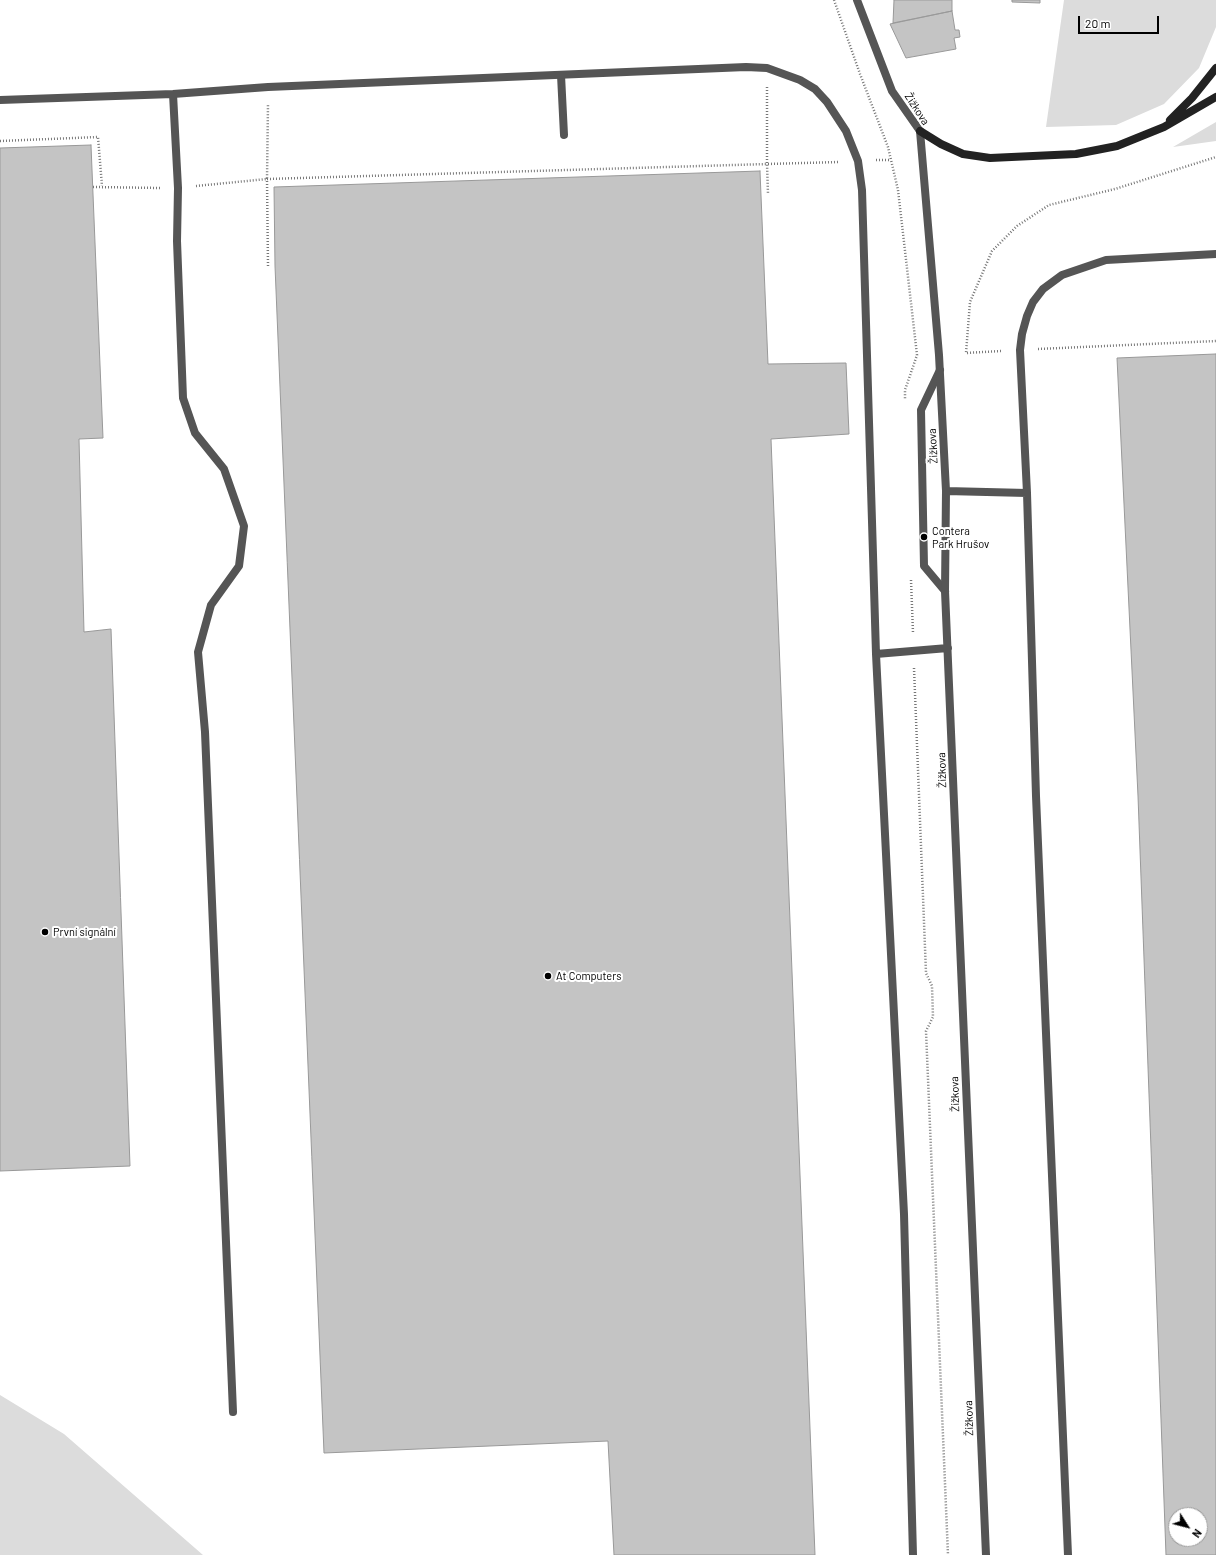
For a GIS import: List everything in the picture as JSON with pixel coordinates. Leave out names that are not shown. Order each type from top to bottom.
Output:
[{"type":"main road","points":[[1164,127],[1192,98],[1216,68]]},
{"type":"main road","points":[[920,131],[941,144],[963,154],[990,158],[1076,154],[1117,146],[1164,127],[1216,97]]},
{"type":"street","name":"Žižkova","points":[[857,0],[892,90],[920,131],[940,370],[946,491],[945,591],[986,1555]]},
{"type":"street","points":[[0,100],[173,94],[268,87],[746,67],[767,68],[800,80],[823,98],[846,131],[858,161],[862,190],[876,654],[903,1206],[913,1555]]},
{"type":"street","points":[[561,75],[564,135]]},
{"type":"street","points":[[173,94],[178,188],[177,250],[183,398],[195,433],[224,469],[244,526],[239,566],[211,605],[198,652],[206,732],[232,1412]]},
{"type":"street","points":[[1068,1555],[1036,796],[1027,493],[1020,350],[1022,334],[1032,302],[1043,288],[1062,276],[1106,260],[1216,254]]},
{"type":"street","points":[[940,370],[921,410],[924,566],[945,591]]},
{"type":"street","points":[[946,491],[1027,493]]},
{"type":"street","points":[[876,654],[948,648]]},
{"type":"path","points":[[834,0],[888,147],[898,190],[917,355],[905,390],[905,406]]},
{"type":"path","points":[[767,68],[768,194]]},
{"type":"path","points":[[268,87],[268,266]]},
{"type":"path","points":[[0,141],[98,137],[102,186]]},
{"type":"path","points":[[1216,157],[1115,189],[1049,205],[1017,226],[992,251],[970,302],[966,353],[1216,341]]},
{"type":"path","points":[[267,179],[891,160]]},
{"type":"path","points":[[911,580],[926,973],[932,986],[933,1017],[926,1032],[948,1555]]},
{"type":"shaded area","points":[[1064,0],[1216,0],[1216,27],[1199,68],[1164,104],[1116,125],[1046,127]]},
{"type":"shaded area","points":[[1216,122],[1216,141],[1173,147]]},
{"type":"shaded area","points":[[0,1395],[64,1434],[203,1555],[0,1555]]},
{"type":"building","points":[[894,0],[952,0],[952,11],[893,23]]},
{"type":"building","points":[[1012,0],[1040,0],[1040,3],[1012,2]]},
{"type":"building","points":[[952,11],[955,30],[959,30],[960,37],[954,38],[956,49],[906,58],[890,24]]},
{"type":"building","points":[[91,145],[103,438],[79,439],[84,632],[111,629],[130,1166],[0,1171],[0,148]]},
{"type":"building","name":"At Computers","points":[[760,171],[768,364],[846,363],[849,434],[771,439],[815,1555],[614,1555],[608,1441],[324,1453],[275,266],[274,187]]},
{"type":"building","points":[[1216,354],[1216,1555],[1166,1555],[1138,796],[1117,358]]},
{"type":"place","name":"Contera Park Hrušov","points":[[924,537]]},
{"type":"place","name":"První signální","points":[[45,932]]},
{"type":"place","name":"At Computers","points":[[548,976]]}]
